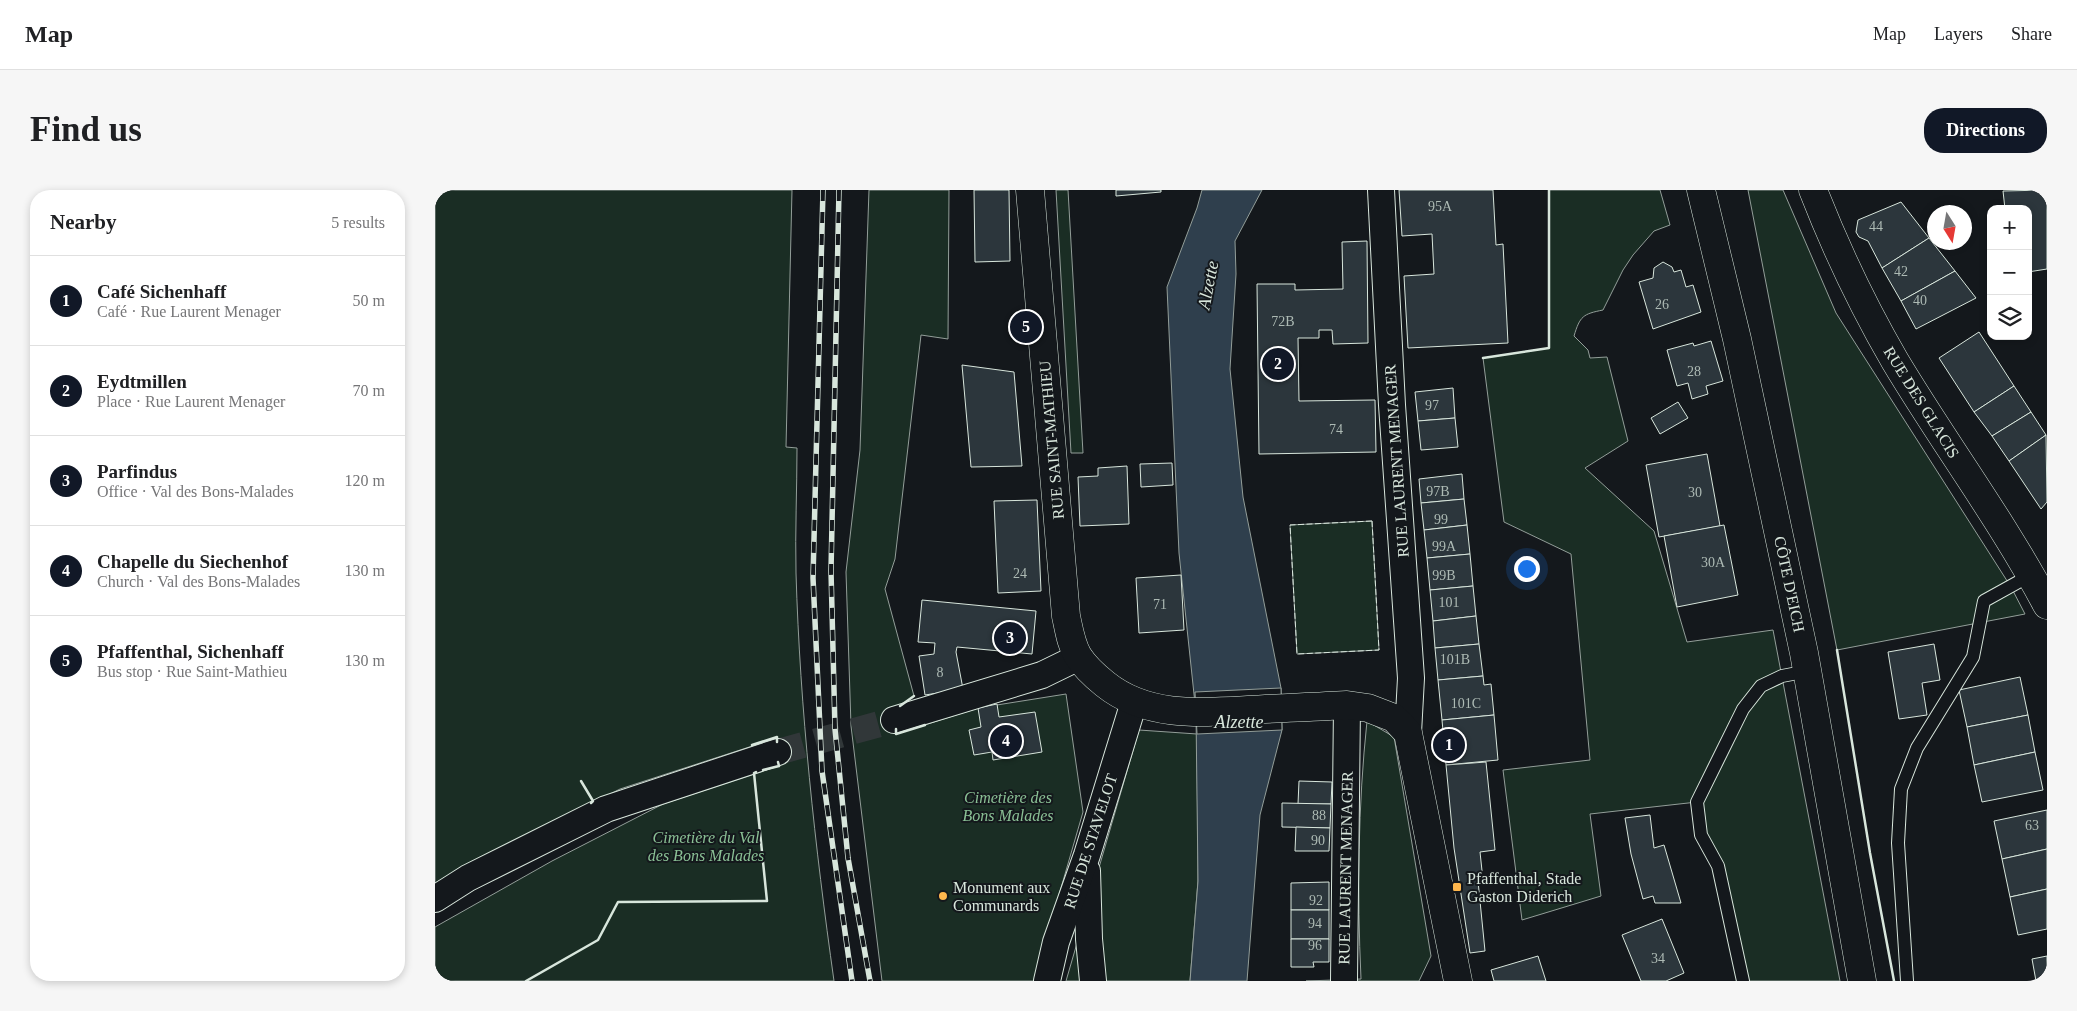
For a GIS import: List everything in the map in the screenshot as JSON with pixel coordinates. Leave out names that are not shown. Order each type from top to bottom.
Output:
[{"type":"main road","name":"RUE SAINT-MATHIEU","points":[[1030,190],[1066,616],[1070,637],[1079,657],[1094,676],[1107,686],[1134,702],[1169,711],[1196,713],[1347,706]]},
{"type":"main road","name":"CÔTE D'EICH","points":[[1701,190],[1737,339],[1808,671],[1862,981]]},
{"type":"main road","name":"RUE DES GLACIS","points":[[1813,190],[1861,299],[1878,331],[2046,600]]},
{"type":"main road","points":[[1347,706],[1368,708],[1394,718],[1407,733]]},
{"type":"main road","name":"RUE LAURENT MENAGER","points":[[1407,733],[1458,981]]},
{"type":"street","name":"RUE LAURENT MENAGER","points":[[1381,190],[1392,405],[1411,678],[1407,733]]},
{"type":"street","points":[[894,720],[1042,675],[1079,657]]},
{"type":"street","name":"RUE DE STAVELOT","points":[[1047,981],[1056,942],[1087,855],[1134,702]]},
{"type":"street","name":"RUE LAURENT MENAGER","points":[[1344,980],[1347,706]]},
{"type":"street","points":[[435,898],[468,878],[606,809],[777,752]]},
{"type":"street","points":[[1087,855],[1089,939],[1093,981]]},
{"type":"lane","points":[[1907,981],[1898,843],[1901,789],[1917,748],[1973,657],[1984,601],[2031,576]]},
{"type":"lane","points":[[1743,981],[1718,866],[1701,835],[1697,802],[1743,709],[1761,686],[1782,676],[1808,671]]},
{"type":"green space","name":"Cimetière du Val des Bons Malades","points":[[435,190],[792,190],[786,447],[797,448],[796,573],[801,676],[815,829],[834,981],[435,981],[435,927],[552,861],[663,804],[778,766],[777,738],[620,789],[435,883]]},
{"type":"green space","name":"Cimetière des Bons Malades","points":[[869,190],[949,190],[948,339],[921,335],[895,559],[885,589],[914,696],[893,711],[896,734],[978,708],[1066,694],[1083,812],[1034,981],[882,981],[851,726],[846,572],[860,450]]},
{"type":"green space","points":[[1056,190],[1068,190],[1083,453],[1071,453]]},
{"type":"green space","points":[[1549,190],[1660,190],[1670,225],[1654,231],[1633,255],[1623,270],[1603,310],[1583,317],[1578,324],[1574,336],[1588,350],[1590,358],[1607,357],[1628,441],[1585,468],[1654,531],[1687,642],[1773,630],[1840,981],[1743,981],[1697,802],[1590,814],[1601,896],[1522,920],[1503,770],[1590,760],[1571,554],[1504,522],[1483,358],[1549,348]]},
{"type":"green space","points":[[1748,190],[1783,190],[1836,313],[2011,587],[2025,614],[1837,650]]},
{"type":"green space","points":[[1372,521],[1379,650],[1297,654],[1290,525]]},
{"type":"green space","points":[[1367,721],[1394,737],[1431,956],[1419,981],[1306,981],[1361,979],[1359,850]]},
{"type":"green space","points":[[1139,730],[1197,734],[1198,881],[1190,981],[1066,981]]},
{"type":"water","name":"Alzette","points":[[1202,190],[1262,190],[1235,241],[1236,274],[1230,369],[1243,497],[1281,688],[1282,730],[1260,815],[1247,981],[1190,981],[1198,881],[1196,713],[1179,553],[1167,287]]},
{"type":"pier","points":[[1281,688],[1282,730],[1197,734],[1195,692]]},
{"type":"building","points":[[974,190],[1009,190],[1010,261],[975,262]]},
{"type":"building","points":[[1116,190],[1161,190],[1161,192],[1116,196]]},
{"type":"building","points":[[1399,190],[1493,190],[1496,245],[1503,244],[1508,343],[1408,348],[1404,276],[1434,274],[1432,234],[1402,236]]},
{"type":"building","points":[[2047,190],[2047,269],[2032,271],[2032,205],[2005,205],[2003,191]]},
{"type":"building","points":[[1901,202],[1927,235],[1927,239],[1882,268],[1868,241],[1859,237],[1856,232],[1858,220]]},
{"type":"building","points":[[1927,239],[1927,250],[1938,250],[1955,271],[1901,301],[1882,268]]},
{"type":"building","points":[[1367,241],[1368,343],[1333,344],[1332,330],[1319,330],[1319,338],[1298,338],[1299,401],[1375,400],[1376,452],[1259,454],[1257,284],[1295,284],[1295,290],[1343,289],[1342,242]]},
{"type":"building","points":[[1663,262],[1672,267],[1674,272],[1681,270],[1686,287],[1693,285],[1701,312],[1653,329],[1639,282],[1653,278],[1654,268]]},
{"type":"building","points":[[1955,271],[1976,298],[1916,329],[1901,301]]},
{"type":"building","points":[[1979,332],[2014,386],[1974,412],[1939,358]]},
{"type":"building","points":[[1711,341],[1723,381],[1706,386],[1708,394],[1692,399],[1688,383],[1677,386],[1667,350],[1693,343],[1694,346]]},
{"type":"building","points":[[962,365],[1014,372],[1022,466],[971,467]]},
{"type":"building","points":[[2014,386],[2031,412],[1992,436],[1974,412]]},
{"type":"building","points":[[1453,388],[1455,418],[1418,421],[1415,392]]},
{"type":"building","points":[[1678,402],[1688,418],[1660,434],[1651,418]]},
{"type":"building","points":[[2031,412],[2046,435],[2009,461],[1992,436]]},
{"type":"building","points":[[1455,418],[1458,447],[1421,450],[1418,421]]},
{"type":"building","points":[[2046,435],[2047,502],[2041,509],[2009,461]]},
{"type":"building","points":[[1707,454],[1720,526],[1659,537],[1646,465]]},
{"type":"building","points":[[1172,463],[1173,485],[1141,487],[1140,464]]},
{"type":"building","points":[[1127,466],[1129,524],[1080,526],[1078,477],[1098,476],[1098,468]]},
{"type":"building","points":[[1462,474],[1464,499],[1421,503],[1419,479]]},
{"type":"building","points":[[1464,499],[1467,525],[1424,530],[1421,503]]},
{"type":"building","points":[[1037,500],[1041,591],[998,593],[994,501]]},
{"type":"building","points":[[1467,525],[1470,554],[1427,558],[1424,530]]},
{"type":"building","points":[[1724,525],[1738,595],[1677,607],[1664,536]]},
{"type":"building","points":[[1470,554],[1473,586],[1430,590],[1427,558]]},
{"type":"building","points":[[1181,575],[1184,630],[1139,633],[1136,578]]},
{"type":"building","points":[[1473,586],[1476,616],[1433,621],[1430,590]]},
{"type":"building","points":[[922,600],[1036,611],[1032,654],[957,647],[956,652],[963,689],[925,695],[919,656],[934,654],[935,643],[918,642]]},
{"type":"building","points":[[1476,616],[1479,644],[1435,648],[1433,621]]},
{"type":"building","points":[[1479,644],[1483,676],[1438,680],[1435,648]]},
{"type":"building","points":[[1934,644],[1940,680],[1922,683],[1927,715],[1899,719],[1888,652]]},
{"type":"building","points":[[1483,676],[1484,685],[1491,684],[1494,715],[1442,720],[1438,680]]},
{"type":"building","points":[[2020,677],[2028,715],[1967,727],[1959,690]]},
{"type":"building","points":[[997,704],[999,717],[1035,712],[1042,752],[993,760],[992,752],[974,755],[969,730],[981,727],[978,708]]},
{"type":"building","points":[[1494,715],[1498,760],[1446,765],[1442,720]]},
{"type":"building","points":[[2028,715],[2035,752],[1974,765],[1967,727]]},
{"type":"building","points":[[2035,752],[2043,790],[1982,802],[1974,765]]},
{"type":"building","points":[[1486,762],[1495,850],[1480,852],[1483,880],[1478,881],[1485,951],[1470,953],[1454,848],[1446,765]]},
{"type":"building","points":[[1299,781],[1332,782],[1331,804],[1298,804]]},
{"type":"building","points":[[1282,803],[1331,804],[1330,828],[1282,827]]},
{"type":"building","points":[[2047,810],[2047,849],[2002,859],[1994,821]]},
{"type":"building","points":[[1650,815],[1654,848],[1664,845],[1681,903],[1655,903],[1653,896],[1643,899],[1631,854],[1625,818]]},
{"type":"building","points":[[1296,827],[1330,828],[1329,851],[1295,851]]},
{"type":"building","points":[[2047,849],[2047,889],[2010,897],[2002,859]]},
{"type":"building","points":[[1329,882],[1329,910],[1291,910],[1291,883]]},
{"type":"building","points":[[2047,889],[2047,929],[2018,935],[2010,897]]},
{"type":"building","points":[[1291,910],[1329,910],[1329,939],[1291,939]]},
{"type":"building","points":[[1662,919],[1684,973],[1666,981],[1641,981],[1622,935]]},
{"type":"building","points":[[1291,939],[1329,939],[1329,962],[1313,962],[1314,967],[1291,967]]},
{"type":"building","points":[[1538,956],[1546,981],[1494,981],[1491,970]]},
{"type":"building","points":[[2047,956],[2047,981],[2036,981],[2032,959]]},
{"type":"tunnel","points":[[778,752],[894,720]]},
{"type":"railway","points":[[823,190],[813,578],[822,771],[852,981]]},
{"type":"railway","points":[[839,190],[831,571],[835,729],[848,858],[870,981]]},
{"type":"fence","points":[[1372,521],[1379,650],[1297,654],[1290,525],[1372,521]]},
{"type":"wall","points":[[1483,358],[1549,348],[1549,190]]},
{"type":"wall","points":[[1837,650],[1870,853],[1894,981]]},
{"type":"wall","points":[[900,706],[914,696]]},
{"type":"wall","points":[[896,729],[896,734],[925,725]]},
{"type":"wall","points":[[752,745],[777,737],[777,742]]},
{"type":"wall","points":[[763,770],[779,766],[778,762]]},
{"type":"wall","points":[[526,981],[598,940],[618,902],[767,901],[754,773],[756,772]]},
{"type":"wall","points":[[581,781],[593,801],[591,803]]},
{"type":"place","name":"Pfaffenthal, Sichenhaff","points":[[1026,327]]},
{"type":"place","name":"Eydtmillen","points":[[1278,364]]},
{"type":"place","name":"Parfindus","points":[[1010,638]]},
{"type":"place","name":"Chapelle du Siechenhof","points":[[1006,741]]},
{"type":"place","name":"Café Sichenhaff","points":[[1449,745]]},
{"type":"place","name":"Pfaffenthal, Stade Gaston Diderich","points":[[1457,887]]},
{"type":"place","name":"Monument aux Communards","points":[[943,896]]}]
